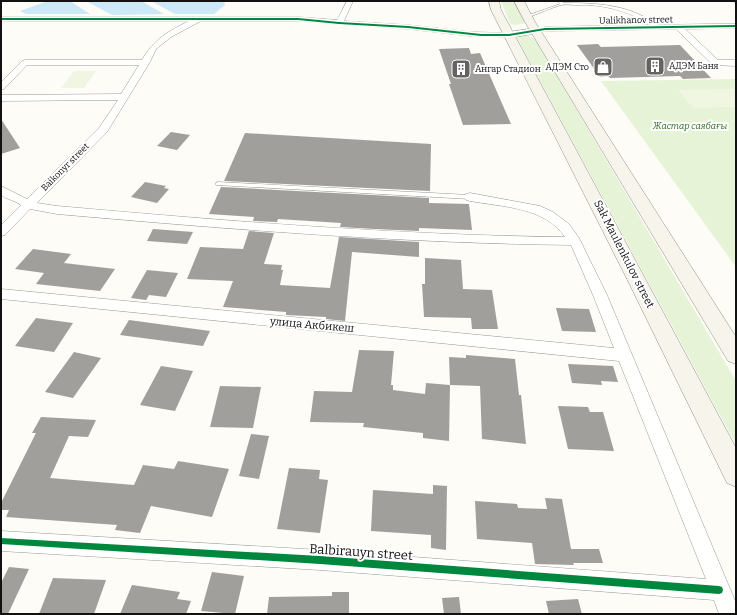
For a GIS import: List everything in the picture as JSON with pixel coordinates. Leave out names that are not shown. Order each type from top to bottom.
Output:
[{"type":"main road","name":"Sak Maulenkulov street","points":[[494,1],[496,10],[736,474]]},
{"type":"main road","points":[[519,1],[736,355]]},
{"type":"street","points":[[339,23],[350,1]]},
{"type":"street","name":"Baikonyr street","points":[[1,232],[27,204],[103,130],[146,62],[153,48],[172,32],[202,18]]},
{"type":"street","points":[[1,19],[298,19],[408,27],[460,34],[509,35],[536,31]]},
{"type":"street","name":"Ualikhanov street","points":[[536,31],[545,29],[736,26]]},
{"type":"street","points":[[678,27],[716,63],[736,63]]},
{"type":"street","points":[[1,87],[25,63],[146,62]]},
{"type":"street","points":[[1,98],[124,97]]},
{"type":"street","points":[[1,190],[11,197],[21,199],[27,204],[57,210],[229,225],[488,240],[575,241]]},
{"type":"street","points":[[470,197],[536,209],[549,215],[565,228],[575,241],[624,355],[730,614]]},
{"type":"street","name":"улица Акбикеш","points":[[1,294],[624,355]]},
{"type":"street","name":"Balbirauyn street","points":[[1,541],[320,560],[719,590]]},
{"type":"lane","points":[[528,16],[561,2],[593,2],[630,12],[642,17],[657,27]]},
{"type":"lane","points":[[218,184],[470,197]]},
{"type":"green space","points":[[501,1],[514,1],[526,23],[515,25],[510,24]]},
{"type":"green space","points":[[521,36],[528,36],[535,39],[736,381],[736,445],[517,38]]},
{"type":"green space","points":[[74,71],[96,71],[84,88],[61,88]]},
{"type":"green space","name":"Жастар саябағы","points":[[736,79],[736,267],[601,81]]},
{"type":"green space","points":[[736,89],[736,107],[693,108],[678,90]]},
{"type":"water","points":[[48,1],[70,1],[90,14],[26,14],[20,11]]},
{"type":"water","points":[[86,1],[141,1],[164,14],[112,15]]},
{"type":"water","points":[[151,1],[222,1],[225,5],[214,14],[175,14]]},
{"type":"building","points":[[598,44],[601,47],[680,45],[711,78],[683,79],[680,76],[600,77],[577,45]]},
{"type":"building","points":[[469,48],[471,54],[480,53],[511,124],[463,125],[439,49]]},
{"type":"building","points":[[1,119],[20,148],[1,154]]},
{"type":"building","points":[[171,132],[190,135],[177,150],[157,146]]},
{"type":"building","points":[[245,133],[431,144],[430,191],[224,181]]},
{"type":"building","points":[[145,182],[166,186],[164,188],[169,189],[157,203],[131,197]]},
{"type":"building","points":[[221,187],[429,198],[429,203],[469,204],[472,230],[419,228],[419,231],[340,227],[341,223],[278,219],[277,222],[253,221],[254,217],[209,214]]},
{"type":"building","points":[[153,229],[193,232],[187,244],[147,241]]},
{"type":"building","points":[[249,231],[274,233],[264,264],[282,265],[281,270],[283,270],[280,285],[330,288],[339,237],[419,242],[419,257],[352,252],[345,321],[326,319],[326,317],[286,315],[286,312],[223,307],[233,281],[187,279],[200,247],[243,249]]},
{"type":"building","points":[[33,249],[71,254],[64,263],[115,269],[100,291],[36,284],[44,273],[15,269]]},
{"type":"building","points":[[425,258],[461,260],[463,289],[492,290],[498,329],[472,329],[471,318],[424,317],[422,284],[425,284]]},
{"type":"building","points":[[147,270],[178,273],[166,297],[149,295],[146,300],[131,298]]},
{"type":"building","points":[[556,308],[589,309],[596,332],[562,331]]},
{"type":"building","points":[[36,318],[73,323],[54,352],[15,346]]},
{"type":"building","points":[[129,320],[210,331],[203,346],[120,335]]},
{"type":"building","points":[[359,350],[394,351],[391,385],[393,385],[393,390],[425,394],[426,383],[450,385],[449,441],[423,438],[423,433],[363,427],[364,423],[310,422],[314,391],[352,392]]},
{"type":"building","points":[[74,352],[101,358],[73,398],[45,392]]},
{"type":"building","points":[[466,355],[515,359],[519,395],[521,395],[526,444],[482,439],[480,386],[450,385],[449,357],[466,358]]},
{"type":"building","points":[[568,364],[613,366],[618,382],[601,381],[602,385],[572,383]]},
{"type":"building","points":[[161,366],[193,371],[175,411],[140,405]]},
{"type":"building","points":[[220,386],[261,387],[253,428],[210,427]]},
{"type":"building","points":[[558,406],[588,407],[590,412],[603,412],[614,451],[568,449]]},
{"type":"building","points":[[41,417],[96,420],[88,437],[69,436],[50,478],[134,485],[143,465],[174,469],[178,461],[229,469],[212,517],[151,506],[140,533],[115,530],[117,525],[6,517],[9,510],[1,510],[1,503],[36,433],[32,433]]},
{"type":"building","points":[[251,434],[269,436],[259,479],[239,476]]},
{"type":"building","points":[[289,468],[320,470],[319,479],[328,480],[320,533],[277,529]]},
{"type":"building","points":[[433,485],[447,486],[446,550],[431,548],[431,535],[371,531],[373,490],[433,494]]},
{"type":"building","points":[[545,498],[562,499],[571,549],[599,549],[603,563],[573,563],[574,565],[535,564],[532,543],[477,539],[475,501],[517,504],[518,508],[547,509]]},
{"type":"building","points":[[9,567],[29,569],[8,614],[1,614],[1,583]]},
{"type":"building","points":[[212,572],[244,576],[235,614],[201,611]]},
{"type":"building","points":[[53,578],[106,580],[94,614],[39,614]]},
{"type":"building","points":[[132,585],[180,592],[177,599],[191,601],[186,614],[120,614]]},
{"type":"building","points":[[332,592],[349,592],[349,614],[267,614],[269,597],[332,596]]},
{"type":"building","points":[[459,597],[461,614],[444,614],[442,598]]},
{"type":"building","points":[[578,599],[582,614],[549,614],[546,601]]},
{"type":"waterway","points":[[732,1],[736,3]]},
{"type":"cycle path","points":[[1,19],[298,19],[408,27],[481,35],[509,35],[545,29],[736,26]]},
{"type":"cycle path","points":[[1,541],[320,560],[719,590]]},
{"type":"place","name":"АДЭМ Баня","points":[[655,66]]},
{"type":"place","name":"АДЭМ Сто","points":[[603,67]]},
{"type":"place","name":"Ангар Стадион","points":[[461,69]]}]
